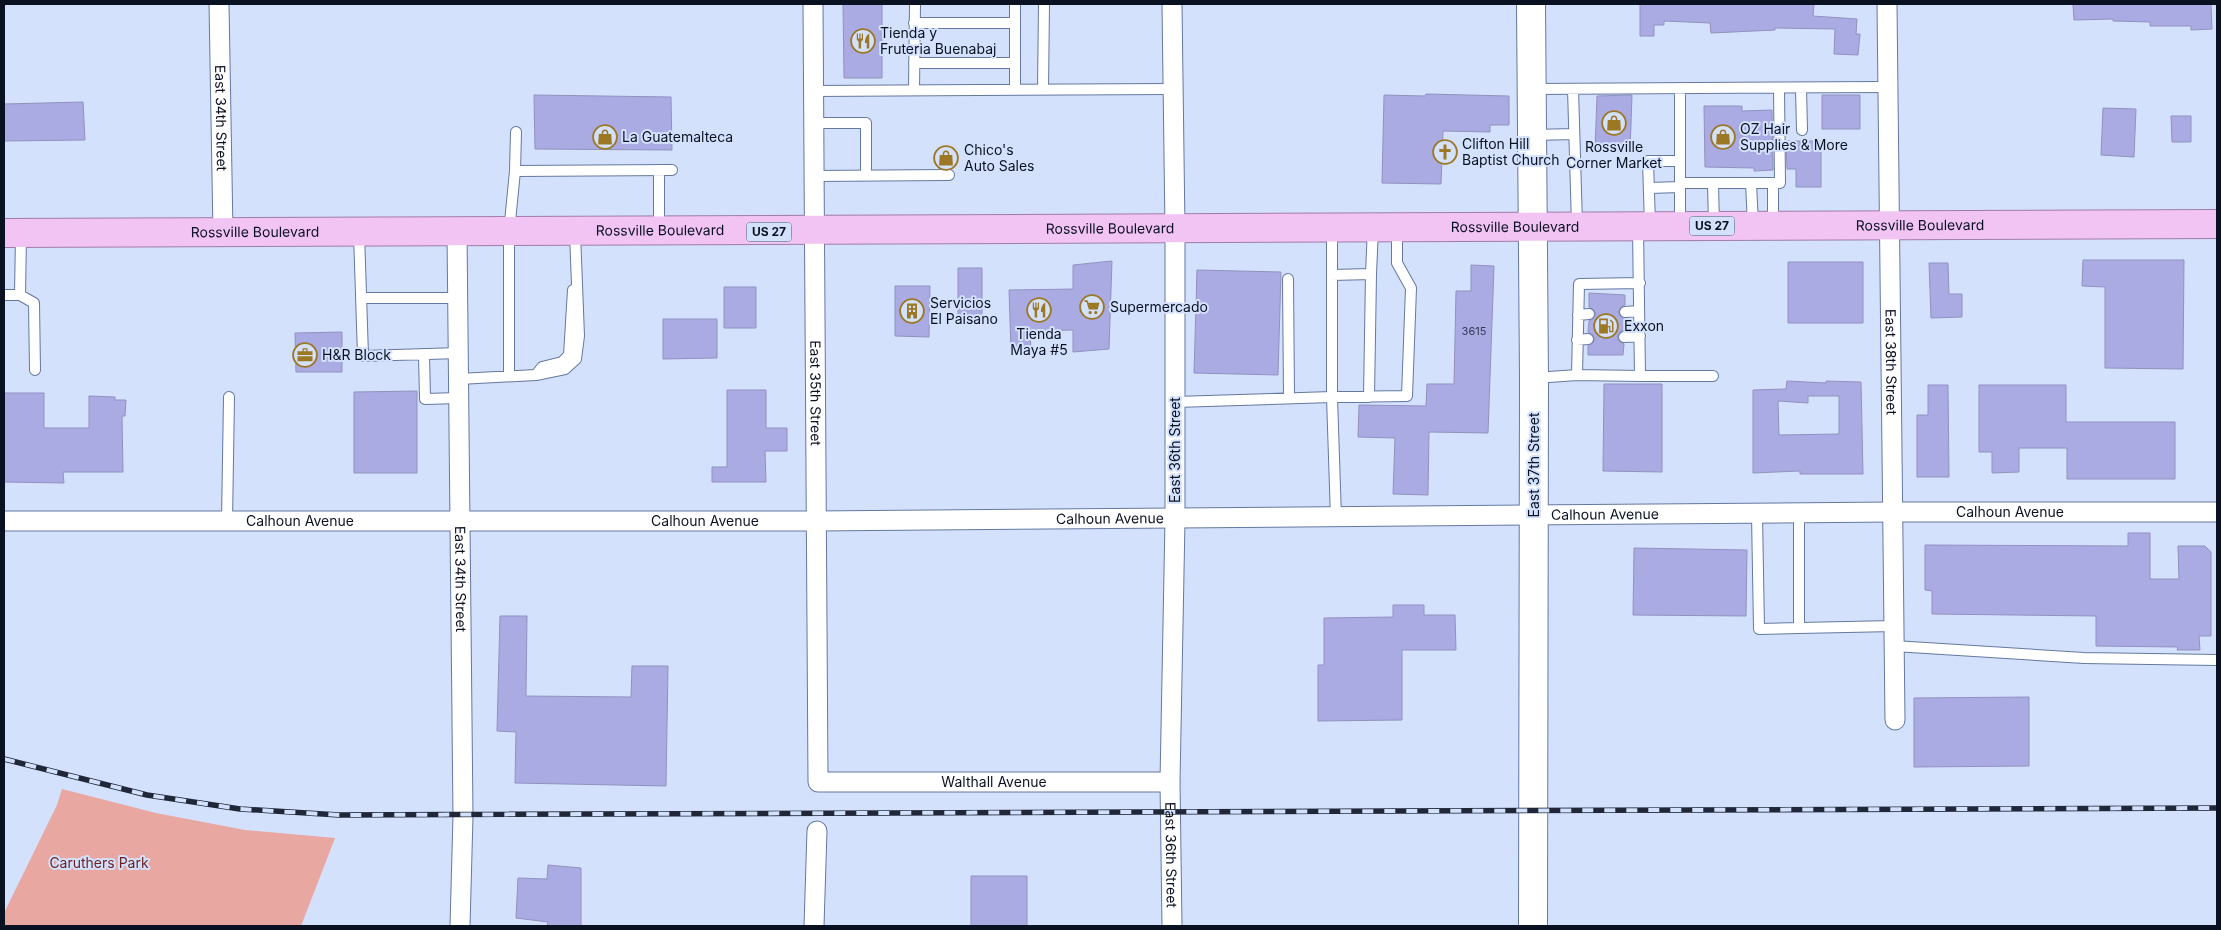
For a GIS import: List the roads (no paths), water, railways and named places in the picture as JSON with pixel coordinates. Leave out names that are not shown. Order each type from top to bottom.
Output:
[{"type":"highway","name":"Rossville Boulevard","points":[[12,233],[457,233],[2217,224]]},
{"type":"main road","name":"East 37th Street","points":[[1531,4],[1534,227],[1533,926]]},
{"type":"street","name":"East 34th Street","points":[[219,4],[223,233]]},
{"type":"street","name":"East 35th Street","points":[[812,4],[815,231],[814,521],[818,782]]},
{"type":"street","name":"East 36th Street","points":[[1172,4],[1175,230],[1175,520],[1170,782],[1172,926]]},
{"type":"street","name":"East 38th Street","points":[[1887,4],[1895,720]]},
{"type":"street","name":"East 34th Street","points":[[457,233],[463,816],[460,926]]},
{"type":"street","name":"Calhoun Avenue","points":[[4,521],[1175,520],[1892,512],[2217,512]]},
{"type":"street","name":"Walthall Avenue","points":[[818,782],[1170,782]]},
{"type":"street","points":[[814,926],[817,831]]},
{"type":"lane","points":[[914,90],[915,4]]},
{"type":"lane","points":[[1015,4],[1015,90]]},
{"type":"lane","points":[[1043,89],[1044,4]]},
{"type":"lane","points":[[914,23],[1015,23]]},
{"type":"lane","points":[[914,63],[1014,63]]},
{"type":"lane","points":[[1532,89],[1888,87]]},
{"type":"lane","points":[[1680,88],[1680,226]]},
{"type":"lane","points":[[1649,188],[1713,183],[1780,182],[1779,88]]},
{"type":"lane","points":[[1801,88],[1802,130]]},
{"type":"lane","points":[[814,90],[1173,89]]},
{"type":"lane","points":[[1573,89],[1576,226]]},
{"type":"lane","points":[[814,124],[866,123],[866,175]]},
{"type":"lane","points":[[509,376],[509,232],[515,171],[516,132]]},
{"type":"lane","points":[[1532,135],[1574,134]]},
{"type":"lane","points":[[1640,376],[1640,283],[1649,188],[1648,161],[1680,160]]},
{"type":"lane","points":[[659,170],[659,232]]},
{"type":"lane","points":[[515,171],[672,170]]},
{"type":"lane","points":[[814,176],[949,175]]},
{"type":"lane","points":[[1713,183],[1714,226]]},
{"type":"lane","points":[[1751,183],[1763,225]]},
{"type":"lane","points":[[1763,225],[1773,183]]},
{"type":"lane","points":[[1332,228],[1332,397],[1336,518]]},
{"type":"lane","points":[[1369,397],[1371,274],[1385,228]]},
{"type":"lane","points":[[1174,402],[1289,397],[1407,396],[1411,288],[1397,263],[1385,228]]},
{"type":"lane","points":[[424,354],[425,399],[459,388],[509,376],[536,375],[564,369],[576,359],[579,336],[578,281],[574,232]]},
{"type":"lane","points":[[12,233],[20,295]]},
{"type":"lane","points":[[359,233],[363,356],[459,353]]},
{"type":"lane","points":[[1332,275],[1371,274]]},
{"type":"lane","points":[[1288,279],[1289,397]]},
{"type":"lane","points":[[1577,375],[1579,284],[1640,283]]},
{"type":"lane","points":[[4,295],[20,295],[34,303],[35,370]]},
{"type":"lane","points":[[361,298],[458,298]]},
{"type":"lane","points":[[1625,312],[1639,311]]},
{"type":"lane","points":[[1578,315],[1589,314]]},
{"type":"lane","points":[[1624,337],[1640,336]]},
{"type":"lane","points":[[1577,340],[1588,339]]},
{"type":"lane","points":[[1534,378],[1577,375],[1713,376]]},
{"type":"lane","points":[[228,521],[229,397]]},
{"type":"lane","points":[[1799,513],[1799,628]]},
{"type":"lane","points":[[1757,514],[1758,630],[1894,626]]},
{"type":"lane","points":[[1894,646],[2084,658],[2217,660]]},
{"type":"railway","points":[[4,759],[147,795],[240,809],[339,815],[2217,808]]},
{"type":"place","name":"Tienda y Fruteria Buenabaj","points":[[863,41]]},
{"type":"place","name":"Rossville Corner Market","points":[[1614,123]]},
{"type":"place","name":"La Guatemalteca","points":[[605,137]]},
{"type":"place","name":"OZ Hair Supplies & More","points":[[1723,137]]},
{"type":"place","name":"Clifton Hill Baptist Church","points":[[1445,152]]},
{"type":"place","name":"Chico's Auto Sales","points":[[946,158]]},
{"type":"place","name":"Supermercado","points":[[1092,307]]},
{"type":"place","name":"Tienda Maya #5","points":[[1039,310]]},
{"type":"place","name":"Servicios El Paisano","points":[[912,311]]},
{"type":"place","name":"Exxon","points":[[1606,326]]},
{"type":"place","name":"H&R Block","points":[[305,355]]},
{"type":"park label","name":"Caruthers Park","points":[[99,863]]}]
